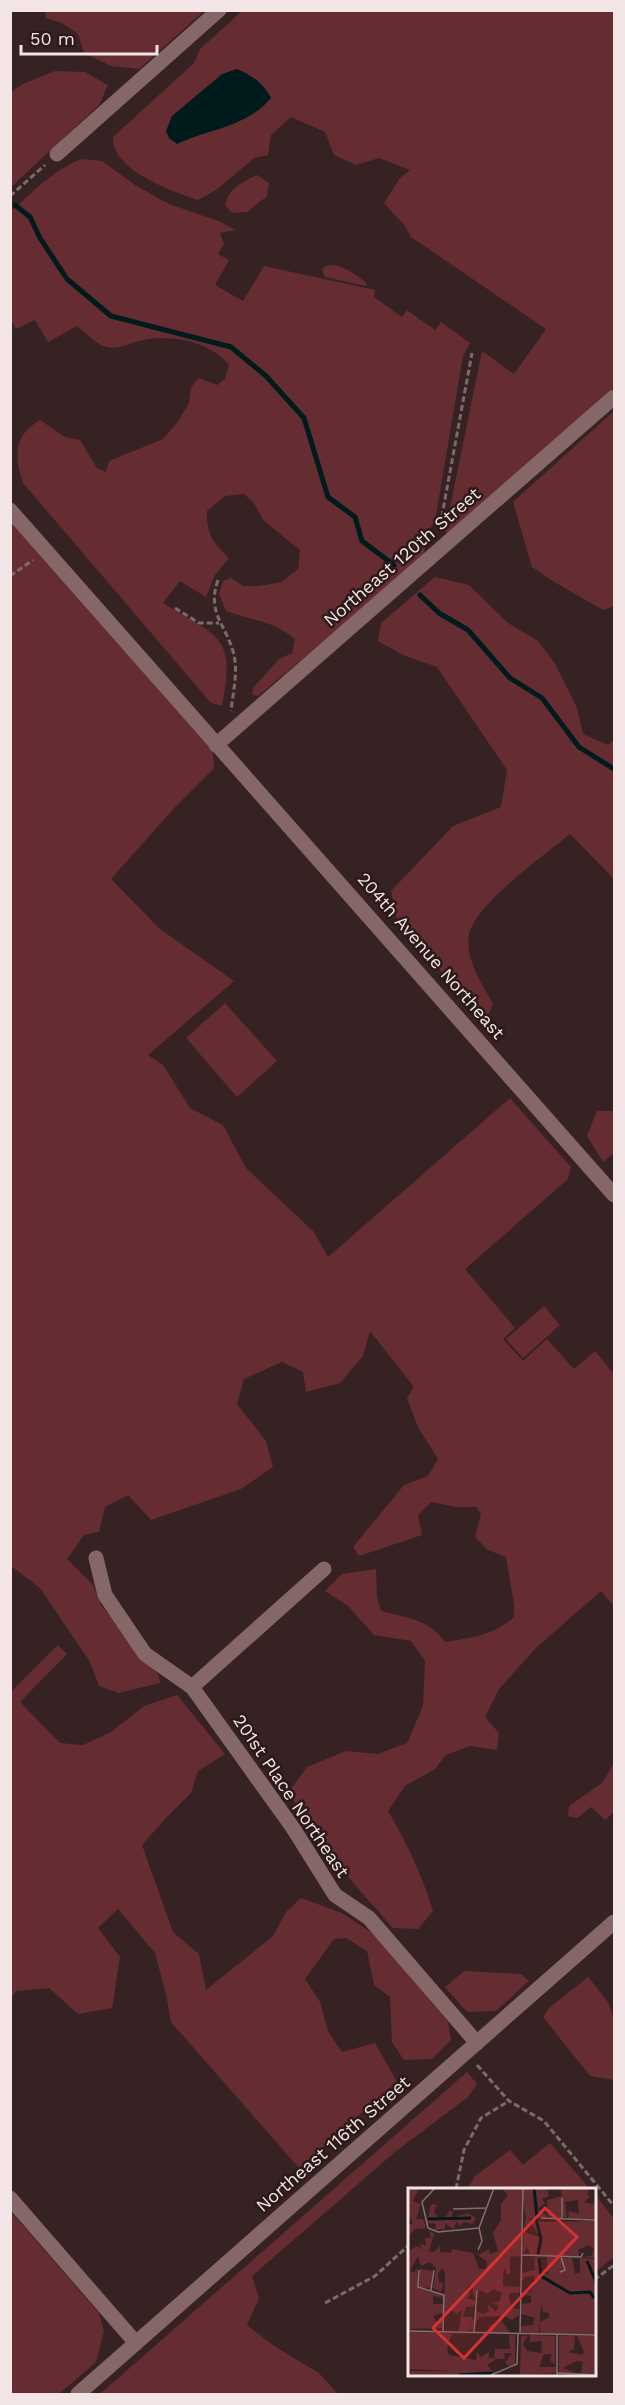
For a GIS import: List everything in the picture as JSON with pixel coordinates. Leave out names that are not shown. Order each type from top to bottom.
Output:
[{"type":"street","points":[[57,154],[219,10]]},
{"type":"street","name":"Northeast 120th Street","points":[[216,745],[615,398]]},
{"type":"street","name":"204th Avenue Northeast","points":[[10,510],[615,1195]]},
{"type":"street","name":"201st Place Northeast","points":[[96,1558],[105,1595],[146,1654],[192,1687],[293,1828],[335,1895],[369,1918],[472,2048]]},
{"type":"street","points":[[192,1687],[324,1569]]},
{"type":"street","name":"Northeast 116th Street","points":[[78,2394],[615,1922]]},
{"type":"street","points":[[10,2198],[136,2343]]},
{"type":"path","points":[[10,196],[57,154]]},
{"type":"path","points":[[432,557],[439,531],[472,353]]},
{"type":"path","points":[[10,576],[45,550]]},
{"type":"path","points":[[218,580],[213,595],[219,623],[234,654],[235,676],[231,714]]},
{"type":"path","points":[[175,608],[199,623],[219,623]]},
{"type":"path","points":[[472,2048],[509,2102],[544,2121],[615,2206]]},
{"type":"path","points":[[456,2188],[464,2150],[481,2118],[509,2102]]},
{"type":"path","points":[[325,2303],[375,2276],[408,2246]]},
{"type":"path","points":[[595,2279],[615,2265]]},
{"type":"shaded area","points":[[45,10],[204,11],[139,69],[111,66],[84,53],[78,34],[62,23],[46,18]]},
{"type":"shaded area","points":[[242,11],[614,11],[614,387],[449,533],[445,532],[482,351],[514,374],[546,329],[411,237],[405,226],[384,203],[400,178],[410,170],[379,158],[356,165],[334,155],[325,132],[291,117],[271,135],[268,155],[254,158],[216,190],[198,200],[145,178],[122,160],[115,149],[113,137],[194,63],[200,49]]},
{"type":"shaded area","points":[[55,71],[85,72],[108,85],[99,105],[11,187],[11,92],[23,84]]},
{"type":"shaded area","points":[[81,159],[102,161],[135,185],[169,204],[221,222],[235,230],[220,233],[224,244],[218,254],[229,260],[215,285],[243,301],[264,266],[375,290],[374,297],[402,317],[407,310],[435,330],[441,322],[470,343],[463,356],[435,521],[429,530],[423,557],[258,696],[252,695],[253,688],[279,659],[292,653],[295,639],[270,624],[226,611],[219,594],[223,581],[231,578],[243,586],[282,582],[298,569],[300,550],[263,520],[254,503],[244,494],[225,496],[207,511],[209,532],[229,558],[215,575],[206,597],[180,581],[163,603],[210,632],[219,641],[227,664],[222,706],[211,703],[23,483],[18,464],[18,447],[25,433],[40,420],[65,437],[80,440],[97,468],[106,472],[109,461],[163,439],[177,423],[189,403],[191,387],[199,378],[217,385],[225,379],[229,365],[211,350],[188,341],[150,339],[113,348],[103,346],[77,326],[48,342],[35,320],[16,329],[10,318],[10,212],[52,176]]},
{"type":"shaded area","points":[[257,175],[269,183],[267,196],[247,212],[232,213],[225,205],[229,194]]},
{"type":"shaded area","points":[[335,265],[348,270],[366,282],[366,286],[325,277],[322,270],[325,266]]},
{"type":"shaded area","points":[[614,411],[614,606],[603,610],[532,567],[513,502]]},
{"type":"shaded area","points":[[10,519],[213,752],[214,768],[177,805],[111,879],[160,929],[234,981],[148,1055],[163,1065],[190,1108],[223,1125],[246,1168],[314,1232],[328,1257],[510,1098],[571,1167],[568,1179],[465,1269],[515,1328],[503,1339],[523,1361],[547,1339],[574,1369],[595,1351],[614,1374],[614,1606],[601,1591],[537,1647],[499,1689],[485,1717],[499,1733],[497,1750],[470,1746],[446,1755],[435,1769],[405,1786],[388,1811],[414,1859],[433,1911],[418,1929],[393,1928],[348,1877],[288,1793],[307,1767],[346,1751],[378,1754],[407,1743],[423,1706],[425,1661],[411,1641],[374,1635],[348,1606],[325,1591],[342,1574],[376,1569],[377,1597],[381,1611],[425,1624],[445,1642],[482,1635],[499,1628],[514,1617],[514,1605],[506,1557],[488,1550],[475,1537],[481,1514],[476,1507],[456,1507],[431,1502],[418,1515],[422,1535],[359,1556],[353,1547],[404,1485],[428,1476],[438,1459],[418,1427],[407,1398],[414,1387],[370,1331],[363,1356],[340,1383],[306,1392],[303,1372],[282,1362],[244,1379],[237,1404],[266,1441],[273,1467],[241,1489],[151,1520],[128,1495],[105,1507],[99,1532],[84,1535],[67,1559],[93,1585],[101,1605],[158,1673],[160,1683],[119,1693],[99,1686],[90,1662],[40,1588],[11,1566]]},
{"type":"shaded area","points":[[435,577],[469,585],[508,623],[538,641],[554,662],[577,708],[583,734],[608,745],[614,739],[614,879],[570,834],[512,881],[484,909],[474,923],[468,944],[475,971],[493,1004],[485,1024],[397,919],[391,891],[453,826],[501,807],[507,770],[437,667],[403,655],[378,641],[381,623]]},
{"type":"shaded area","points":[[225,1003],[277,1061],[237,1097],[186,1038]]},
{"type":"shaded area","points":[[597,1111],[614,1111],[614,1153],[603,1162],[587,1136]]},
{"type":"shaded area","points":[[544,1306],[560,1325],[523,1358],[506,1339]]},
{"type":"shaded area","points":[[58,1645],[67,1654],[20,1702],[60,1743],[83,1745],[111,1732],[144,1706],[177,1695],[225,1754],[198,1771],[191,1793],[142,1845],[173,1932],[199,1954],[206,1990],[273,1936],[286,1912],[301,1898],[342,1913],[375,1935],[448,2022],[451,2040],[432,2059],[404,2060],[392,2042],[390,1997],[374,1985],[367,1951],[346,1938],[334,1939],[305,1979],[320,2002],[328,2031],[342,2052],[375,2043],[397,2082],[299,2168],[171,2022],[155,1953],[118,1909],[98,1928],[120,1957],[112,2008],[78,2014],[49,1988],[16,1991],[11,1998],[11,1692]]},
{"type":"shaded area","points":[[613,1765],[614,1812],[605,1820],[591,1807],[577,1818],[568,1816],[569,1806],[602,1783]]},
{"type":"shaded area","points":[[464,1971],[521,1974],[529,1981],[496,2011],[467,2012],[445,1987]]},
{"type":"shaded area","points":[[588,1977],[608,2002],[614,2019],[614,2080],[590,2076],[543,2017],[549,2008]]},
{"type":"shaded area","points":[[467,2072],[477,2084],[468,2097],[395,2152],[252,2276],[259,2298],[247,2325],[274,2346],[319,2373],[338,2394],[100,2394]]},
{"type":"shaded area","points":[[550,2143],[589,2188],[468,2188],[475,2176],[510,2150],[523,2165]]},
{"type":"shaded area","points":[[595,2194],[614,2219],[614,2257],[595,2272]]},
{"type":"shaded area","points":[[11,2212],[99,2313],[104,2331],[96,2362],[59,2394],[11,2394]]},
{"type":"water","points":[[237,69],[257,80],[271,98],[251,115],[227,126],[177,144],[169,138],[166,131],[172,116],[222,74]]},
{"type":"waterway","points":[[15,205],[30,217],[40,238],[67,279],[111,316],[231,347],[266,376],[304,418],[328,497],[355,517],[362,541],[394,565]]},
{"type":"waterway","points":[[420,595],[439,613],[468,630],[510,678],[542,698],[579,747],[614,769]]}]
